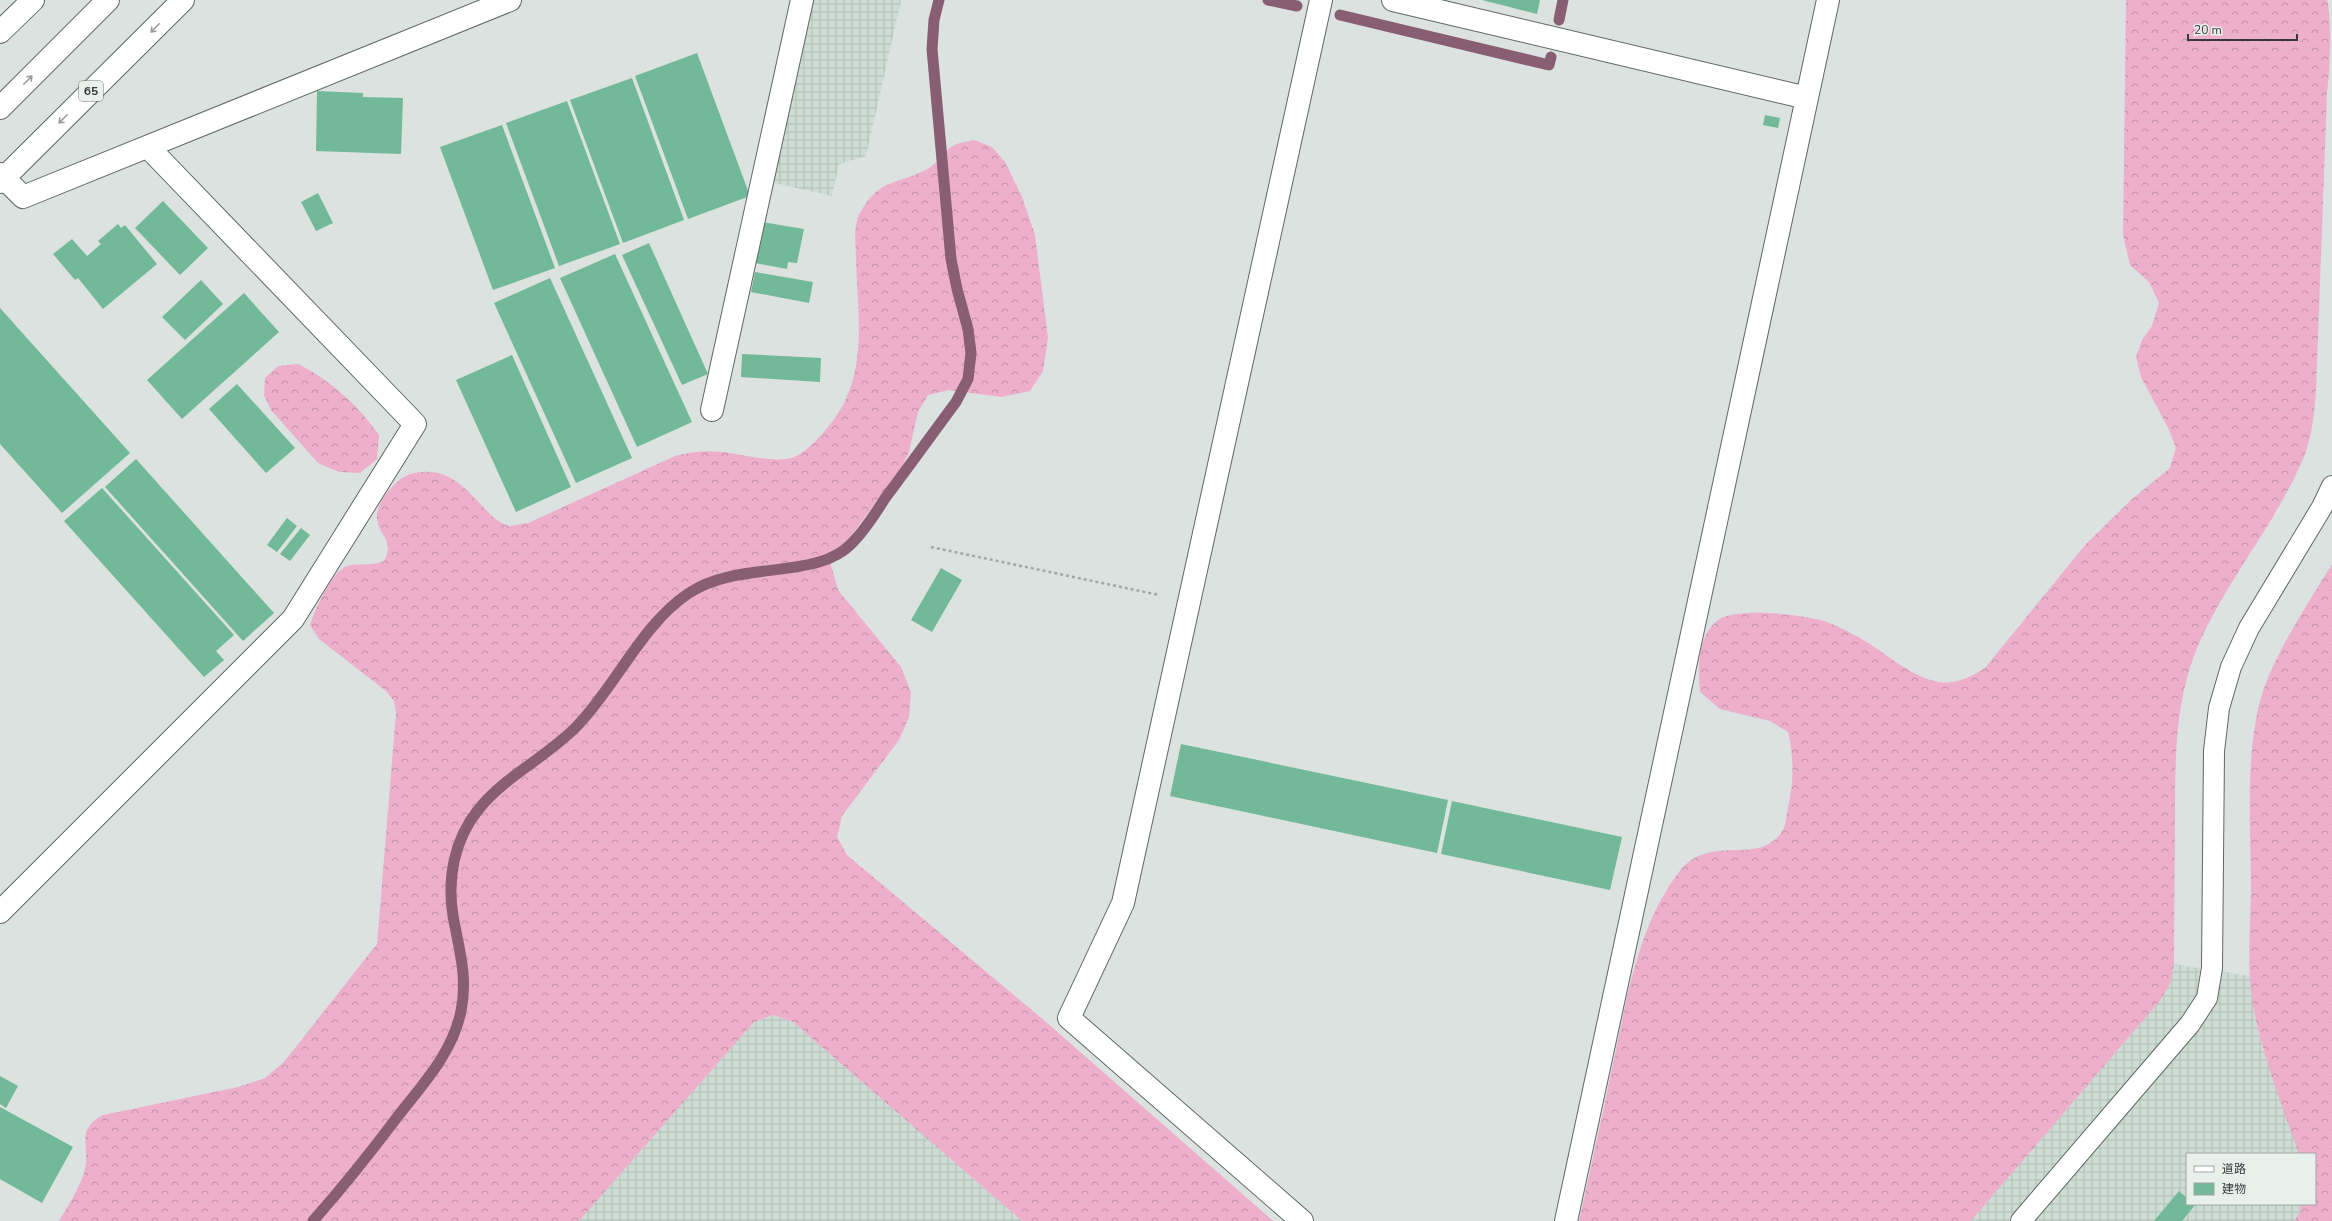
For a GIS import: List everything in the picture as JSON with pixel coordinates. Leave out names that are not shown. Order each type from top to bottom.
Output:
[{"type":"street","points":[[0,32],[32,0]]},
{"type":"street","points":[[0,108],[108,0]]},
{"type":"street","name":"65","points":[[1,178],[183,0]]},
{"type":"street","points":[[1,178],[24,197],[510,0]]},
{"type":"street","points":[[712,410],[802,0]]},
{"type":"street","points":[[1302,1221],[1069,1018],[1123,903],[1321,0]]},
{"type":"street","points":[[1393,0],[1807,98]]},
{"type":"street","points":[[1566,1221],[1828,0]]},
{"type":"street","points":[[0,912],[293,619],[415,424],[148,146]]},
{"type":"lane","points":[[2021,1221],[2190,1024],[2207,998],[2212,968],[2214,750],[2219,708],[2231,667],[2249,628],[2322,507],[2332,486]]},
{"type":"path","points":[[931,547],[1190,601]]},
{"type":"shaded area","points":[[810,0],[901,0],[866,156],[839,164],[832,196],[770,182]]},
{"type":"shaded area","points":[[2174,964],[2250,976],[2254,1014],[2263,1049],[2299,1153],[2186,1153],[2186,1205],[2301,1205],[2300,1212],[2294,1221],[1971,1221],[2159,1002],[2170,984]]},
{"type":"shaded area","points":[[773,1015],[793,1022],[1022,1221],[579,1221],[754,1022]]},
{"type":"green space","points":[[2126,0],[2327,0],[2330,19],[2330,58],[2327,93],[2316,391],[2312,426],[2309,443],[2291,484],[2206,628],[2188,674],[2179,716],[2177,737],[2175,781],[2174,964],[2170,984],[2159,1002],[1971,1221],[1579,1221],[1624,1010],[1636,961],[1644,938],[1665,893],[1679,872],[1692,860],[1706,853],[1762,847],[1774,840],[1784,828],[1791,788],[1792,770],[1788,732],[1770,721],[1720,709],[1700,692],[1700,654],[1702,645],[1710,628],[1717,621],[1726,616],[1738,614],[1769,613],[1801,616],[1824,621],[1851,633],[1908,670],[1928,679],[1945,683],[1964,679],[1985,668],[2086,544],[2131,500],[2170,468],[2176,448],[2169,430],[2141,377],[2136,357],[2142,340],[2152,326],[2159,303],[2149,282],[2130,265],[2123,235]]},
{"type":"green space","points":[[974,140],[992,147],[1005,162],[1022,197],[1035,235],[1048,338],[1043,371],[1030,391],[1001,397],[949,390],[928,395],[918,412],[909,452],[902,467],[848,540],[835,549],[830,562],[838,590],[901,667],[911,692],[909,717],[899,740],[842,816],[837,837],[847,855],[1046,1022],[1273,1221],[1022,1221],[793,1022],[773,1015],[754,1022],[579,1221],[59,1221],[74,1196],[83,1176],[86,1160],[86,1132],[94,1121],[103,1115],[238,1087],[265,1078],[284,1062],[377,944],[396,713],[394,701],[386,691],[319,639],[310,625],[324,593],[334,577],[340,571],[345,567],[353,565],[373,564],[384,561],[388,548],[386,539],[381,531],[377,519],[377,513],[379,506],[392,486],[410,474],[435,472],[445,475],[455,480],[496,519],[504,524],[512,526],[528,523],[675,456],[704,451],[730,453],[768,459],[786,459],[798,455],[807,449],[828,427],[841,408],[850,389],[858,348],[859,326],[855,237],[859,215],[866,203],[882,188],[918,174],[929,168],[953,146]]},
{"type":"green space","points":[[298,364],[310,370],[343,395],[371,424],[379,435],[377,459],[360,473],[339,472],[318,463],[271,410],[264,395],[265,378],[278,366]]},
{"type":"green space","points":[[2332,564],[2332,1221],[2294,1221],[2300,1212],[2301,1205],[2316,1205],[2316,1153],[2299,1153],[2269,1068],[2259,1034],[2250,985],[2250,784],[2254,729],[2259,704],[2267,680],[2289,635]]},
{"type":"building","points":[[1482,0],[1540,0],[1537,14]]},
{"type":"building","points":[[697,53],[750,196],[688,219],[635,76]]},
{"type":"building","points":[[632,78],[684,220],[623,243],[570,100]]},
{"type":"building","points":[[317,91],[363,93],[363,97],[403,98],[401,154],[316,151]]},
{"type":"building","points":[[567,101],[620,244],[559,266],[506,123]]},
{"type":"building","points":[[1765,115],[1780,118],[1778,128],[1763,125]]},
{"type":"building","points":[[502,125],[555,268],[493,290],[440,147]]},
{"type":"building","points":[[318,193],[333,223],[316,231],[301,202]]},
{"type":"building","points":[[163,201],[208,248],[180,275],[135,228]]},
{"type":"building","points":[[762,222],[804,229],[797,263],[788,262],[787,269],[755,263]]},
{"type":"building","points":[[118,224],[121,228],[125,225],[157,264],[103,309],[78,278],[75,280],[53,254],[72,239],[87,256],[101,244],[98,241]]},
{"type":"building","points":[[649,243],[708,374],[682,385],[622,255]]},
{"type":"building","points":[[615,254],[692,422],[637,447],[560,278]]},
{"type":"building","points":[[755,272],[813,282],[809,303],[751,292]]},
{"type":"building","points":[[550,278],[632,458],[576,483],[494,303]]},
{"type":"building","points":[[201,280],[223,304],[185,340],[162,317]]},
{"type":"building","points":[[244,293],[279,332],[182,419],[147,380]]},
{"type":"building","points":[[0,308],[130,453],[62,513],[0,444]]},
{"type":"building","points":[[742,354],[821,358],[820,382],[741,377]]},
{"type":"building","points":[[512,355],[571,487],[516,512],[456,380]]},
{"type":"building","points":[[237,384],[295,448],[266,473],[209,409]]},
{"type":"building","points":[[136,459],[274,613],[243,641],[105,487]]},
{"type":"building","points":[[102,488],[234,635],[216,651],[224,660],[204,677],[64,521]]},
{"type":"building","points":[[287,518],[297,526],[277,552],[267,545]]},
{"type":"building","points":[[301,528],[310,535],[290,561],[280,554]]},
{"type":"building","points":[[941,568],[962,580],[932,632],[911,620]]},
{"type":"building","points":[[1181,744],[1448,800],[1437,853],[1170,796]]},
{"type":"building","points":[[1452,801],[1622,837],[1610,890],[1441,854]]},
{"type":"building","points":[[0,1076],[18,1086],[6,1108],[0,1104]]},
{"type":"building","points":[[0,1107],[73,1147],[42,1203],[0,1179]]},
{"type":"building","points":[[2179,1191],[2186,1197],[2186,1205],[2195,1205],[2182,1221],[2154,1221]]},
{"type":"waterway","points":[[313,1221],[357,1169],[427,1080],[444,1054],[457,1026],[461,1011],[464,986],[462,963],[451,902],[452,874],[454,860],[463,834],[478,810],[501,787],[553,747],[577,726],[604,693],[657,621],[672,606],[689,593],[719,579],[736,575],[803,566],[824,561],[838,554],[850,545],[867,526],[886,497],[956,402],[968,379],[971,353],[968,329],[957,289],[951,259],[932,49],[934,20],[939,0]]},
{"type":"waterway","points":[[1268,0],[1297,6]]},
{"type":"waterway","points":[[1559,20],[1563,0]]},
{"type":"waterway","points":[[1340,15],[1549,65],[1551,57]]}]
